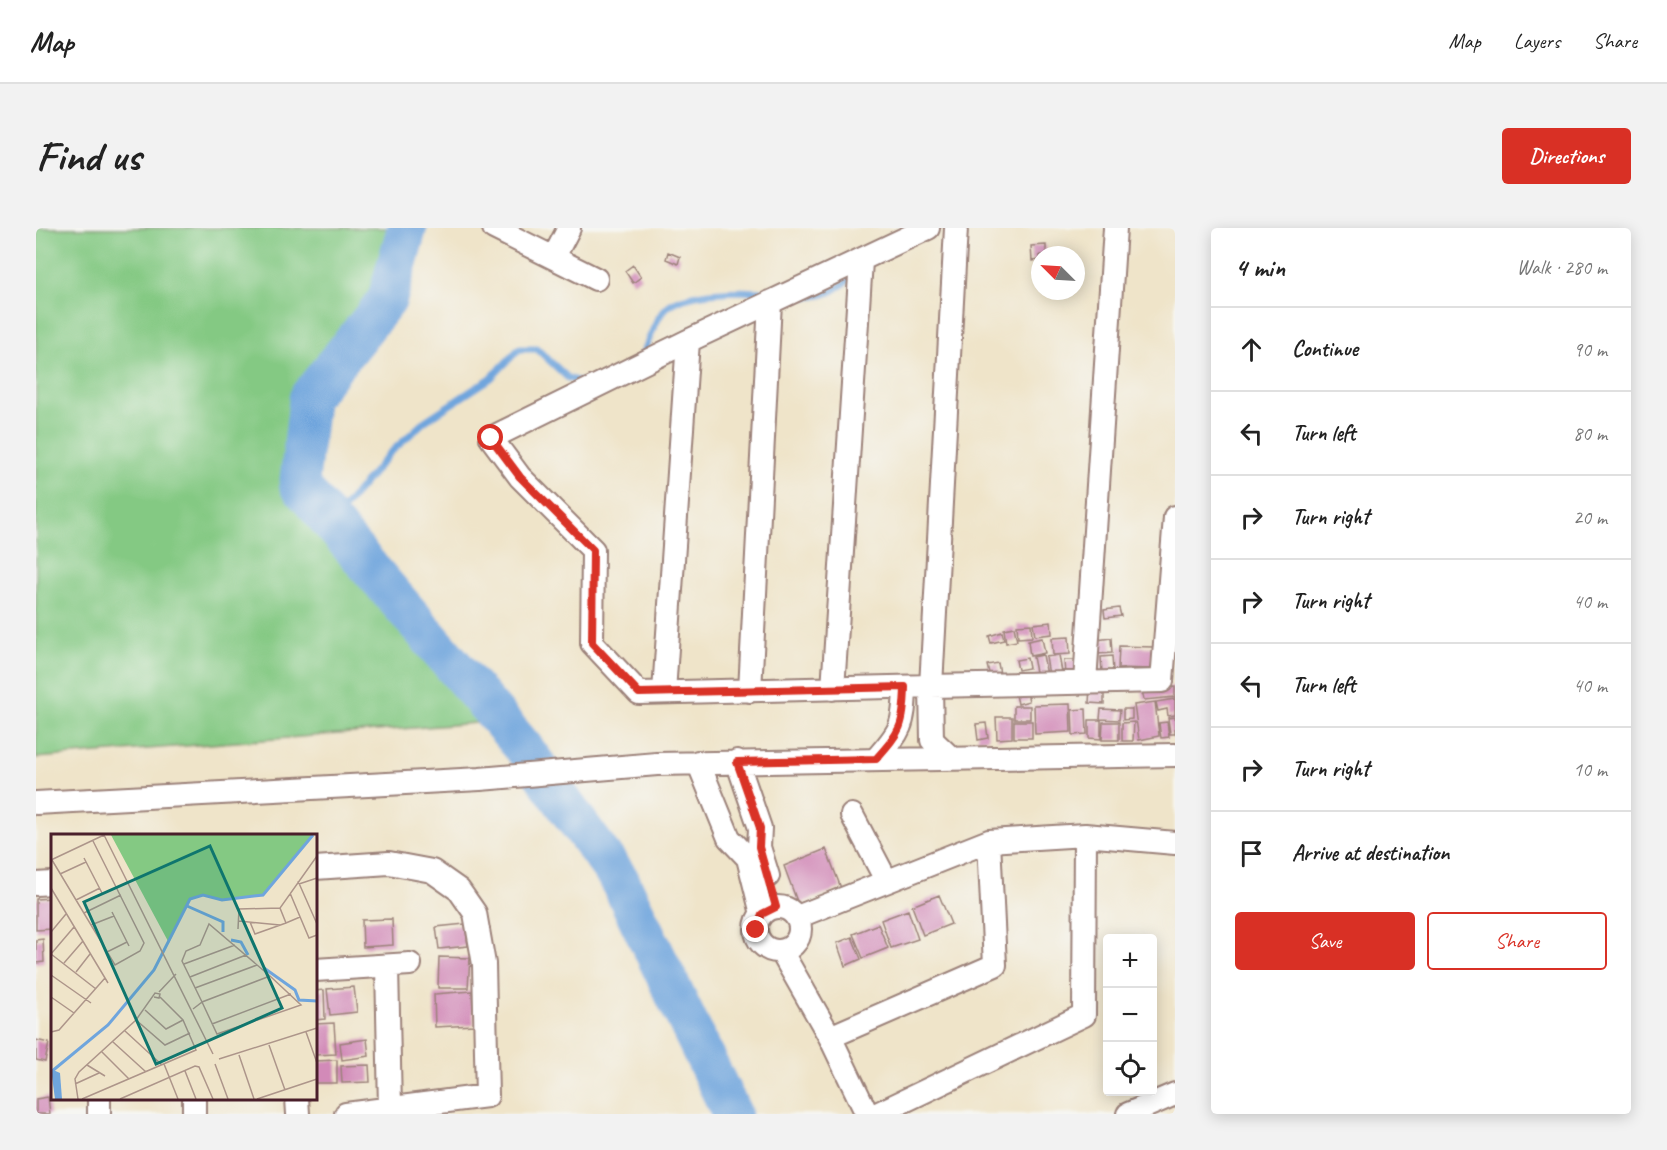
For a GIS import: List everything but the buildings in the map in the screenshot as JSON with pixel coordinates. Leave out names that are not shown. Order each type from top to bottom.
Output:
[{"type":"street","points":[[494,228],[596,279]]},
{"type":"street","points":[[554,257],[568,228]]},
{"type":"street","points":[[928,228],[688,341],[491,438],[520,477],[593,550],[592,643],[639,693],[1162,681],[1175,517]]},
{"type":"street","points":[[951,758],[932,740],[931,686],[956,228]]},
{"type":"street","points":[[1085,682],[1115,228]]},
{"type":"street","points":[[833,689],[861,261]]},
{"type":"street","points":[[750,691],[770,302]]},
{"type":"street","points":[[664,692],[688,341]]},
{"type":"street","points":[[876,759],[898,735],[904,708],[905,687]]},
{"type":"street","points":[[36,803],[480,779],[698,762],[1175,755]]},
{"type":"street","points":[[698,762],[729,838],[748,858],[769,910]]},
{"type":"street","points":[[737,762],[760,828],[759,847],[769,910],[756,930],[758,939],[764,946],[782,951],[830,1037],[867,1114]]},
{"type":"street","points":[[852,815],[886,880]]},
{"type":"street","points":[[797,917],[989,841],[1085,835],[1175,843]]},
{"type":"street","points":[[876,1114],[1084,1015],[1085,835]]},
{"type":"street","points":[[830,1037],[995,965],[989,841]]},
{"type":"street","points":[[316,868],[389,863],[432,871],[459,890],[475,913],[484,964],[487,1096],[346,1114]]},
{"type":"street","points":[[36,884],[51,883]]},
{"type":"street","points":[[769,910],[791,911],[797,917],[800,925],[796,942],[782,951]]},
{"type":"street","points":[[316,970],[410,964]]},
{"type":"street","points":[[387,966],[390,1108]]},
{"type":"street","points":[[1128,1114],[1175,1094]]},
{"type":"street","points":[[297,1099],[298,1114]]},
{"type":"green space","points":[[36,228],[408,228],[387,300],[309,397],[299,485],[500,721],[36,758]]},
{"type":"waterway","points":[[407,228],[387,300],[309,397],[299,485],[523,747],[619,879],[732,1114]]},
{"type":"waterway","points":[[799,296],[823,295],[855,275]]},
{"type":"waterway","points":[[642,357],[657,320],[673,303],[685,298],[716,292],[773,293]]},
{"type":"waterway","points":[[331,523],[389,454],[425,421],[491,378],[519,349],[537,349],[568,378],[588,385]]},
{"type":"route","points":[[491,438],[520,477],[593,550],[592,643],[639,693],[905,687],[904,708],[898,735],[876,759],[737,762],[760,828],[759,847],[776,907],[762,914],[757,921],[756,930]]}]
